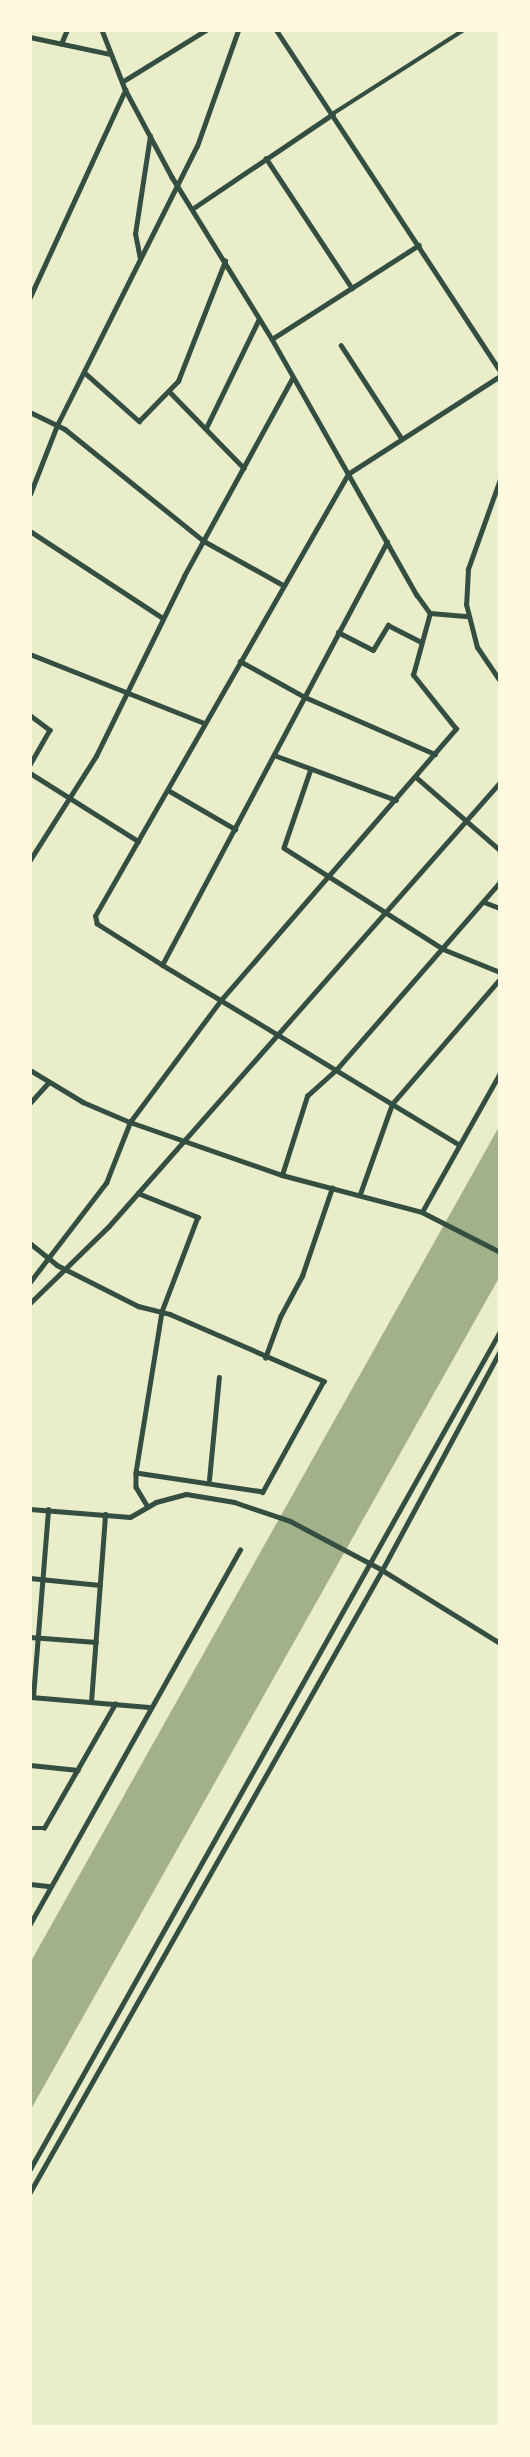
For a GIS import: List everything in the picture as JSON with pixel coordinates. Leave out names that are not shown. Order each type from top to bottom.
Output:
[{"type":"street","points":[[61,44],[67,30]]},
{"type":"street","points":[[30,1282],[106,1183],[130,1122],[221,1000],[457,729],[413,675],[430,613],[195,207],[177,185],[125,89],[102,30]]},
{"type":"street","points":[[122,82],[206,30]]},
{"type":"street","points":[[30,494],[57,425],[197,146],[238,30]]},
{"type":"street","points":[[276,30],[419,245],[500,374],[348,474],[96,916],[97,924],[276,1036],[459,1145]]},
{"type":"street","points":[[195,207],[464,30]]},
{"type":"street","points":[[30,37],[111,54]]},
{"type":"street","points":[[30,297],[125,89]]},
{"type":"street","points":[[140,259],[135,234],[150,135]]},
{"type":"street","points":[[266,158],[352,288]]},
{"type":"street","points":[[272,339],[419,245]]},
{"type":"street","points":[[84,372],[139,421],[170,392],[226,260]]},
{"type":"street","points":[[206,428],[260,318]]},
{"type":"street","points":[[341,345],[402,439]]},
{"type":"street","points":[[31,856],[66,796],[96,756],[163,618],[293,378]]},
{"type":"street","points":[[170,392],[244,468]]},
{"type":"street","points":[[30,412],[57,425],[204,541],[283,585]]},
{"type":"street","points":[[500,479],[468,569],[468,617],[477,647],[500,681]]},
{"type":"street","points":[[30,531],[163,618]]},
{"type":"street","points":[[162,965],[387,542]]},
{"type":"street","points":[[430,613],[468,617]]},
{"type":"street","points":[[338,632],[373,650],[388,625],[421,642]]},
{"type":"street","points":[[30,654],[205,723]]},
{"type":"street","points":[[240,661],[305,697],[435,754]]},
{"type":"street","points":[[30,715],[50,730],[30,765]]},
{"type":"street","points":[[274,755],[396,800]]},
{"type":"street","points":[[311,769],[284,848],[443,949],[500,972]]},
{"type":"street","points":[[30,773],[138,841]]},
{"type":"street","points":[[416,777],[500,849]]},
{"type":"street","points":[[30,1300],[64,1270],[138,1193],[500,782]]},
{"type":"street","points":[[168,790],[235,829]]},
{"type":"street","points":[[282,1175],[307,1096],[336,1070],[500,882]]},
{"type":"street","points":[[484,902],[500,908]]},
{"type":"street","points":[[360,1194],[392,1104],[500,979]]},
{"type":"street","points":[[30,1070],[130,1122],[282,1175],[422,1212],[500,1252]]},
{"type":"street","points":[[422,1212],[500,1073]]},
{"type":"street","points":[[30,1103],[49,1082]]},
{"type":"street","points":[[265,1358],[280,1317],[302,1276],[332,1188]]},
{"type":"street","points":[[138,1193],[198,1217],[162,1312],[136,1473],[136,1487],[148,1507]]},
{"type":"street","points":[[30,1243],[47,1260],[64,1270],[138,1306],[162,1312],[324,1381],[263,1492],[209,1480],[136,1473]]},
{"type":"street","points":[[30,2169],[500,1331]]},
{"type":"street","points":[[30,2192],[382,1570],[500,1351]]},
{"type":"street","points":[[209,1480],[219,1377]]},
{"type":"street","points":[[30,1509],[130,1517],[148,1507],[186,1494],[254,1508],[358,1554],[500,1643]]},
{"type":"street","points":[[48,1510],[31,1697],[149,1707]]},
{"type":"street","points":[[91,1702],[105,1515]]},
{"type":"street","points":[[30,1924],[149,1707],[240,1550]]},
{"type":"street","points":[[30,1578],[100,1585]]},
{"type":"street","points":[[30,1636],[96,1642]]},
{"type":"street","points":[[30,1828],[44,1828],[115,1704]]},
{"type":"street","points":[[30,1765],[78,1770]]},
{"type":"street","points":[[30,1884],[51,1886]]},
{"type":"shaded area","points":[[500,1125],[500,1276],[30,2111],[30,1963]]}]
